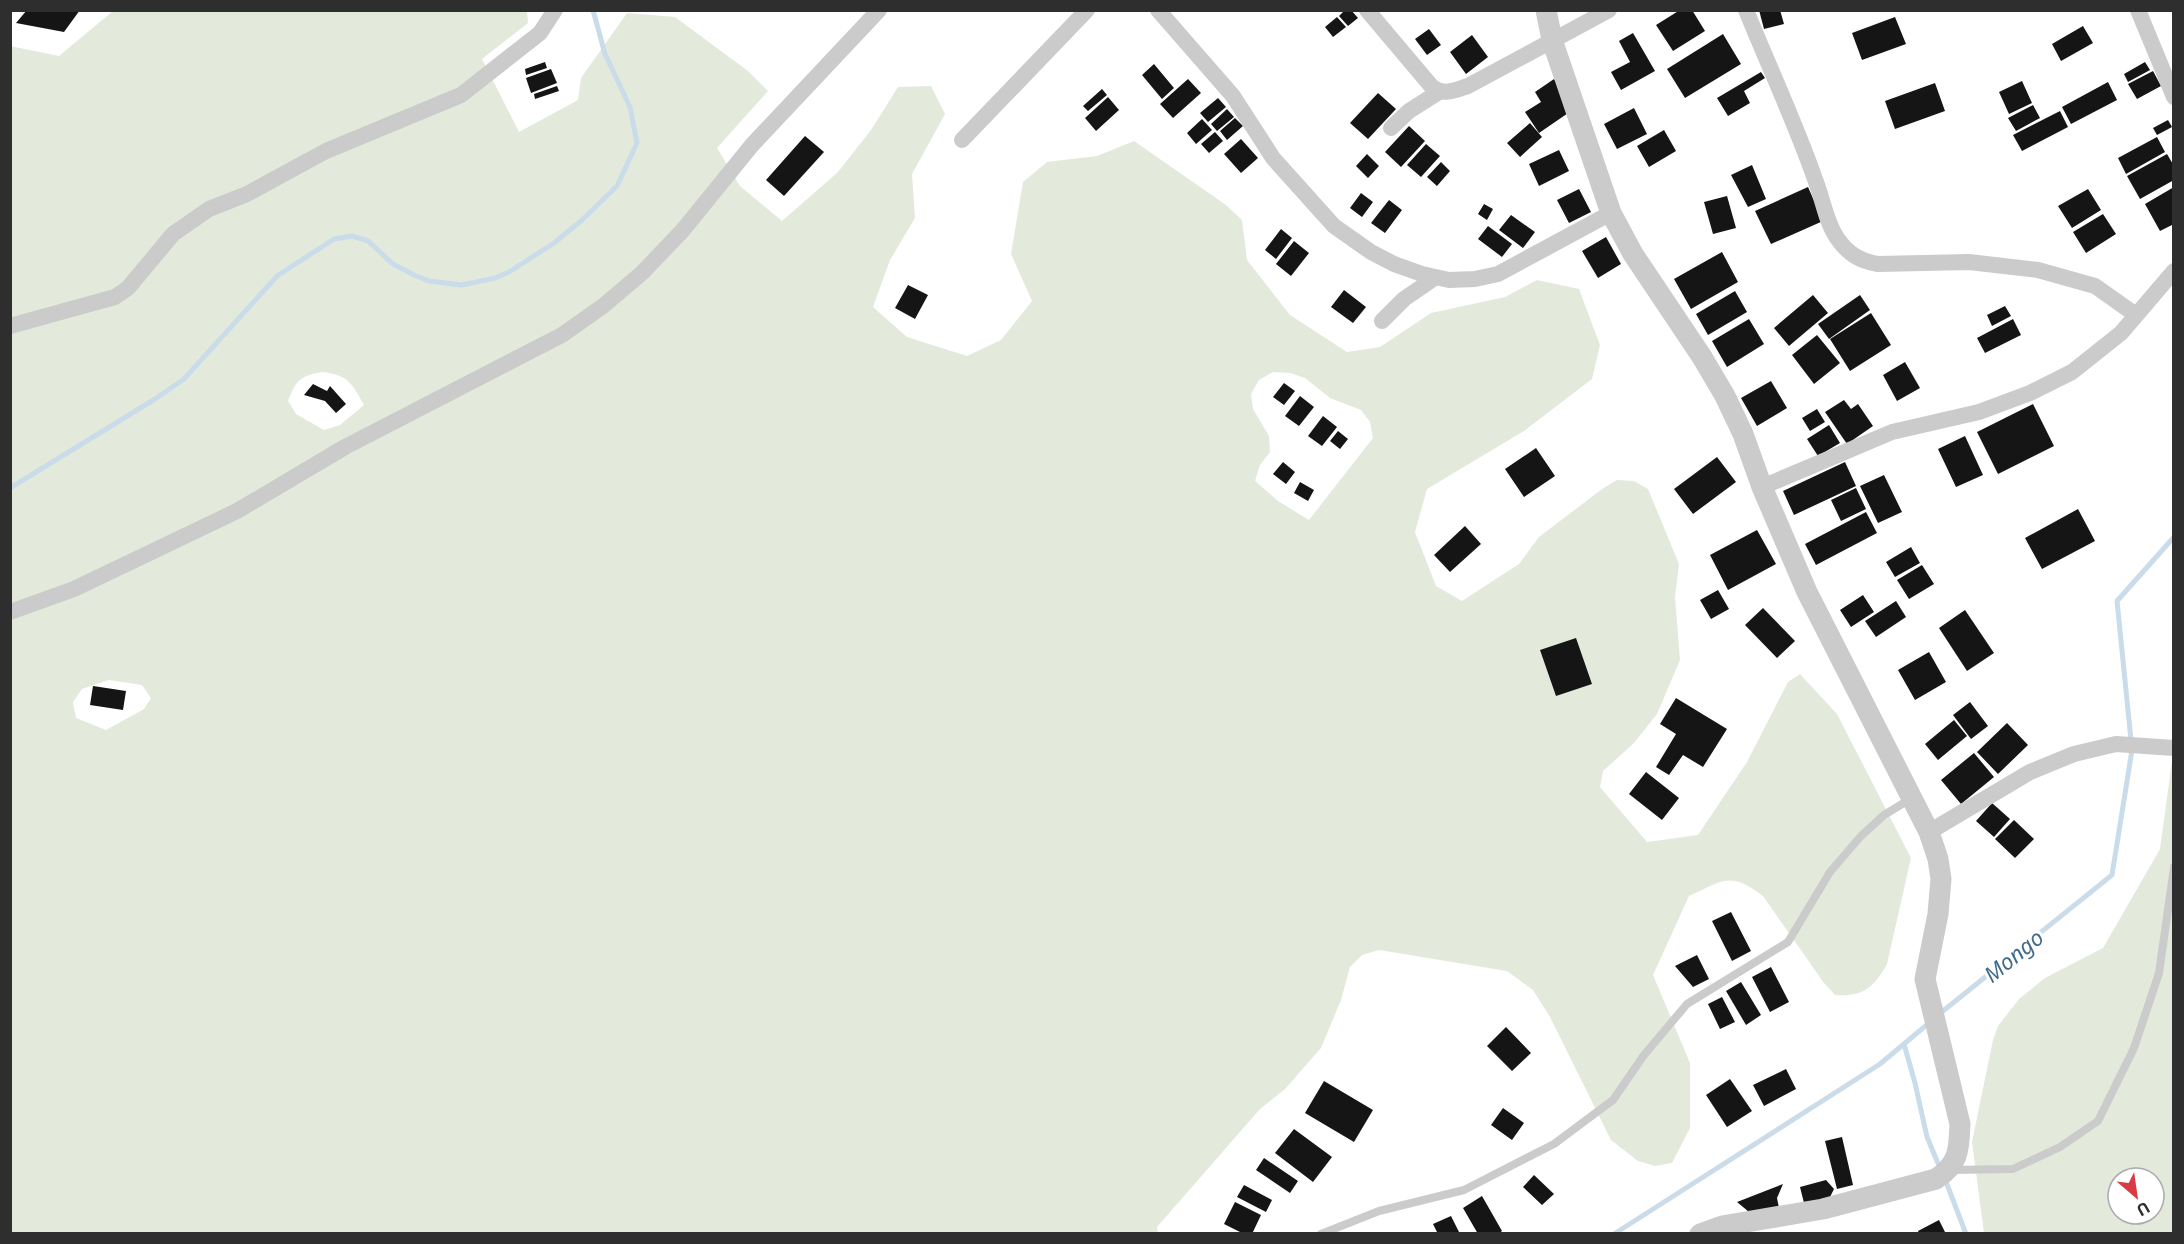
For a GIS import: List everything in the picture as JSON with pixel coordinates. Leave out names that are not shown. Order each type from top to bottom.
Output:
[{"type":"street","points":[[10,326],[115,297],[128,288],[173,234],[209,209],[247,194],[326,151],[461,95],[540,33],[555,10]]},
{"type":"street","points":[[10,612],[74,589],[237,511],[345,447],[562,335],[603,306],[642,273],[683,230],[752,145],[879,10]]},
{"type":"street","points":[[962,140],[1087,10]]},
{"type":"street","points":[[1158,10],[1233,96],[1273,158],[1334,226],[1371,252],[1394,264],[1449,280],[1475,279],[1498,274],[1611,213]]},
{"type":"street","points":[[1367,10],[1420,74],[1431,97]]},
{"type":"street","points":[[1546,10],[1552,40],[1611,213],[1633,254],[1725,396],[1808,592],[1929,832],[1938,859],[1941,879],[1938,914],[1925,979],[1960,1124],[1956,1159],[1944,1173],[1822,1209],[1722,1226],[1700,1233]]},
{"type":"street","points":[[1391,128],[1409,111],[1431,97],[1468,86],[1609,10]]},
{"type":"street","points":[[1746,10],[1834,232],[1853,256],[1864,262],[1878,264],[1970,262],[2038,270],[2070,277],[2095,286],[2130,323]]},
{"type":"street","points":[[2138,10],[2174,97]]},
{"type":"street","points":[[1762,487],[1892,432],[1979,412],[2030,393],[2072,372],[2130,323],[2174,271]]},
{"type":"street","points":[[1382,321],[1404,299],[1436,278]]},
{"type":"street","points":[[1929,832],[2031,772],[2074,754],[2116,744],[2174,748]]},
{"type":"lane","points":[[1321,1233],[1379,1211],[1464,1190],[1554,1144],[1613,1100],[1644,1055],[1687,1004],[1788,942],[1830,872],[1861,836],[1884,814],[1912,798]]},
{"type":"lane","points":[[1944,1173],[2013,1169],[2060,1147],[2098,1121],[2134,1048],[2159,973],[2174,867]]},
{"type":"shaded area","points":[[113,11],[527,11],[528,23],[482,59],[519,132],[578,100],[581,78],[627,13],[675,17],[748,71],[768,91],[717,148],[740,186],[782,221],[838,172],[871,130],[898,87],[931,86],[945,114],[912,174],[915,218],[890,260],[873,307],[907,337],[967,356],[1001,340],[1032,301],[1011,254],[1023,182],[1047,162],[1097,156],[1134,141],[1226,205],[1242,220],[1247,260],[1290,315],[1347,352],[1380,347],[1431,313],[1505,297],[1537,280],[1579,289],[1600,345],[1592,379],[1524,431],[1427,489],[1415,532],[1436,586],[1462,601],[1519,564],[1539,537],[1602,489],[1617,480],[1634,481],[1648,489],[1679,564],[1675,597],[1680,660],[1657,714],[1634,743],[1603,771],[1600,787],[1647,842],[1698,835],[1747,762],[1788,682],[1800,674],[1837,714],[1911,858],[1887,964],[1872,985],[1866,989],[1853,994],[1835,995],[1824,983],[1763,896],[1752,888],[1734,881],[1719,882],[1689,896],[1653,975],[1690,1063],[1690,1128],[1672,1163],[1655,1166],[1638,1161],[1611,1140],[1550,1017],[1533,990],[1507,971],[1379,950],[1362,955],[1350,967],[1341,1000],[1321,1048],[1285,1089],[1260,1109],[1157,1227],[1158,1233],[11,1233],[10,46],[59,56]],"holes":[[[322,372],[338,375],[348,381],[364,405],[340,425],[324,430],[296,414],[288,401],[300,380]],[[1273,372],[1290,373],[1305,378],[1330,398],[1361,410],[1370,422],[1373,438],[1309,520],[1278,501],[1255,481],[1260,465],[1270,452],[1269,436],[1253,409],[1251,394],[1259,380]],[[109,680],[142,685],[151,698],[144,709],[106,730],[76,718],[73,702],[82,689]]]},
{"type":"shaded area","points":[[2173,754],[2173,1233],[1984,1233],[1972,1142],[1993,1040],[1998,1026],[2019,999],[2045,978],[2103,948],[2160,849]]},
{"type":"building","points":[[27,10],[80,10],[64,32],[16,23]]},
{"type":"building","points":[[1345,10],[1351,10],[1358,18],[1348,26],[1339,16]]},
{"type":"building","points":[[1680,10],[1692,10],[1705,31],[1673,51],[1656,25]]},
{"type":"building","points":[[1759,10],[1780,10],[1784,24],[1764,29]]},
{"type":"building","points":[[1337,17],[1346,27],[1333,37],[1325,27]]},
{"type":"building","points":[[1895,17],[1906,44],[1862,60],[1852,33]]},
{"type":"building","points":[[2083,26],[2093,43],[2061,61],[2052,44]]},
{"type":"building","points":[[1429,29],[1441,45],[1427,55],[1415,39]]},
{"type":"building","points":[[1633,33],[1655,71],[1621,90],[1611,72],[1630,62],[1619,41]]},
{"type":"building","points":[[1723,34],[1741,64],[1685,98],[1667,69]]},
{"type":"building","points":[[1472,35],[1488,57],[1466,74],[1450,52]]},
{"type":"building","points":[[545,62],[547,68],[526,75],[525,69]]},
{"type":"building","points":[[2145,62],[2150,70],[2128,82],[2124,74]]},
{"type":"building","points":[[1154,64],[1174,88],[1162,99],[1142,75]]},
{"type":"building","points":[[551,69],[557,83],[531,93],[526,78]]},
{"type":"building","points":[[2153,71],[2161,86],[2137,99],[2128,84]]},
{"type":"building","points":[[1761,72],[1765,78],[1744,91],[1750,103],[1728,116],[1717,98]]},
{"type":"building","points":[[1188,79],[1201,93],[1173,118],[1160,104]]},
{"type":"building","points":[[1554,79],[1574,109],[1539,133],[1525,112],[1541,102],[1535,92]]},
{"type":"building","points":[[2022,81],[2032,103],[2009,114],[1999,92]]},
{"type":"building","points":[[2108,82],[2117,100],[2071,124],[2062,107]]},
{"type":"building","points":[[1935,83],[1945,111],[1895,129],[1885,101]]},
{"type":"building","points":[[557,86],[559,91],[535,99],[534,94]]},
{"type":"building","points":[[1102,89],[1107,95],[1088,111],[1083,106]]},
{"type":"building","points":[[1378,93],[1396,109],[1368,139],[1350,123]]},
{"type":"building","points":[[1108,97],[1119,110],[1096,131],[1085,118]]},
{"type":"building","points":[[1218,98],[1226,107],[1208,122],[1200,113]]},
{"type":"building","points":[[2033,105],[2040,118],[2016,131],[2008,118]]},
{"type":"building","points":[[1634,108],[1647,134],[1617,149],[1604,124]]},
{"type":"building","points":[[1227,109],[1234,117],[1217,131],[1211,124]]},
{"type":"building","points":[[2060,111],[2068,127],[2022,151],[2013,135]]},
{"type":"building","points":[[1235,118],[1243,126],[1227,140],[1220,131]]},
{"type":"building","points":[[1202,119],[1212,130],[1196,144],[1187,133]]},
{"type":"building","points":[[2168,120],[2172,127],[2157,135],[2153,128]]},
{"type":"building","points":[[1530,123],[1542,137],[1520,157],[1507,143]]},
{"type":"building","points":[[1409,126],[1425,141],[1401,167],[1385,152]]},
{"type":"building","points":[[1664,130],[1676,151],[1649,167],[1637,146]]},
{"type":"building","points":[[1215,132],[1223,141],[1209,153],[1201,144]]},
{"type":"building","points":[[805,136],[824,152],[784,196],[766,180]]},
{"type":"building","points":[[2157,137],[2165,152],[2126,174],[2118,158]]},
{"type":"building","points":[[1241,139],[1258,158],[1241,173],[1224,154]]},
{"type":"building","points":[[1426,144],[1440,156],[1421,177],[1407,165]]},
{"type":"building","points":[[1559,150],[1569,171],[1539,186],[1529,164]]},
{"type":"building","points":[[1367,154],[1379,166],[1368,178],[1356,166]]},
{"type":"building","points":[[2167,154],[2174,166],[2174,180],[2140,199],[2127,176]]},
{"type":"building","points":[[1441,162],[1450,171],[1437,186],[1427,177]]},
{"type":"building","points":[[1752,165],[1766,199],[1748,207],[1731,175]]},
{"type":"building","points":[[1808,187],[1823,221],[1771,244],[1755,211]]},
{"type":"building","points":[[2174,187],[2174,224],[2160,231],[2145,204]]},
{"type":"building","points":[[1579,189],[1591,212],[1569,223],[1557,200]]},
{"type":"building","points":[[2088,189],[2101,210],[2072,228],[2058,206]]},
{"type":"building","points":[[1361,193],[1373,202],[1362,217],[1350,208]]},
{"type":"building","points":[[1727,196],[1736,228],[1713,234],[1704,202]]},
{"type":"building","points":[[1389,200],[1402,210],[1385,233],[1371,223]]},
{"type":"building","points":[[1484,204],[1493,209],[1487,220],[1478,214]]},
{"type":"building","points":[[2103,214],[2116,234],[2086,253],[2073,232]]},
{"type":"building","points":[[1511,215],[1535,232],[1523,248],[1499,230]]},
{"type":"building","points":[[1488,226],[1512,244],[1502,257],[1478,239]]},
{"type":"building","points":[[1281,229],[1292,238],[1276,259],[1265,250]]},
{"type":"building","points":[[1606,237],[1621,264],[1598,278],[1582,251]]},
{"type":"building","points":[[1294,241],[1309,253],[1291,276],[1276,264]]},
{"type":"building","points":[[1722,252],[1738,282],[1691,309],[1674,279]]},
{"type":"building","points":[[908,285],[928,295],[915,319],[895,308]]},
{"type":"building","points":[[1344,290],[1366,307],[1353,323],[1331,307]]},
{"type":"building","points":[[1735,291],[1747,312],[1708,335],[1696,314]]},
{"type":"building","points":[[1813,295],[1828,313],[1789,346],[1774,328]]},
{"type":"building","points":[[1860,295],[1870,310],[1829,339],[1818,324]]},
{"type":"building","points":[[2005,306],[2011,316],[1992,326],[1987,315]]},
{"type":"building","points":[[1871,313],[1891,345],[1850,371],[1830,339]]},
{"type":"building","points":[[1749,319],[1764,344],[1727,367],[1712,341]]},
{"type":"building","points":[[2013,319],[2021,335],[1985,353],[1977,338]]},
{"type":"building","points":[[1817,335],[1840,363],[1814,384],[1792,355]]},
{"type":"building","points":[[1905,362],[1920,388],[1897,401],[1883,375]]},
{"type":"building","points":[[1771,381],[1787,408],[1757,426],[1741,398]]},
{"type":"building","points":[[1284,383],[1295,391],[1284,405],[1273,397]]},
{"type":"building","points":[[313,384],[327,391],[330,386],[346,404],[336,413],[325,401],[304,395]]},
{"type":"building","points":[[1300,396],[1314,407],[1299,426],[1285,416]]},
{"type":"building","points":[[1844,400],[1851,409],[1858,404],[1873,426],[1847,444],[1825,412]]},
{"type":"building","points":[[2033,404],[2054,446],[1998,474],[1977,432]]},
{"type":"building","points":[[1817,409],[1825,422],[1810,431],[1802,418]]},
{"type":"building","points":[[1323,416],[1337,427],[1322,446],[1308,436]]},
{"type":"building","points":[[1829,425],[1840,443],[1818,456],[1807,439]]},
{"type":"building","points":[[1338,431],[1348,439],[1340,449],[1330,441]]},
{"type":"building","points":[[1965,436],[1983,475],[1956,487],[1938,449]]},
{"type":"building","points":[[1536,448],[1555,476],[1524,497],[1505,469]]},
{"type":"building","points":[[1717,457],[1736,482],[1693,514],[1674,489]]},
{"type":"building","points":[[1283,462],[1295,472],[1286,484],[1273,474]]},
{"type":"building","points":[[1845,462],[1856,486],[1794,515],[1783,491]]},
{"type":"building","points":[[1884,475],[1902,512],[1878,523],[1860,486]]},
{"type":"building","points":[[1300,482],[1314,490],[1308,501],[1294,493]]},
{"type":"building","points":[[1856,488],[1866,509],[1841,521],[1831,500]]},
{"type":"building","points":[[2078,509],[2095,541],[2042,569],[2025,538]]},
{"type":"building","points":[[1866,512],[1877,533],[1816,565],[1805,544]]},
{"type":"building","points":[[1465,526],[1481,544],[1450,572],[1434,555]]},
{"type":"building","points":[[1757,530],[1776,564],[1728,590],[1710,555]]},
{"type":"building","points":[[1911,547],[1920,563],[1895,577],[1886,562]]},
{"type":"building","points":[[1922,565],[1934,584],[1909,599],[1897,580]]},
{"type":"building","points":[[1718,590],[1729,609],[1711,619],[1700,600]]},
{"type":"building","points":[[1863,595],[1874,612],[1851,627],[1840,610]]},
{"type":"building","points":[[1896,601],[1906,617],[1876,637],[1865,621]]},
{"type":"building","points":[[1763,608],[1795,641],[1777,658],[1745,625]]},
{"type":"building","points":[[1965,610],[1994,653],[1967,671],[1939,628]]},
{"type":"building","points":[[1576,638],[1592,684],[1556,696],[1540,650]]},
{"type":"building","points":[[1929,652],[1946,682],[1915,700],[1898,670]]},
{"type":"building","points":[[93,686],[126,691],[123,710],[90,705]]},
{"type":"building","points":[[1676,698],[1727,729],[1703,767],[1683,755],[1669,775],[1656,767],[1676,734],[1660,724]]},
{"type":"building","points":[[1970,702],[1988,726],[1971,739],[1953,715]]},
{"type":"building","points":[[1954,720],[1967,736],[1938,760],[1925,744]]},
{"type":"building","points":[[2007,723],[2028,745],[1998,774],[1977,752]]},
{"type":"building","points":[[1974,753],[1994,777],[1961,804],[1941,780]]},
{"type":"building","points":[[1646,772],[1679,798],[1662,820],[1629,794]]},
{"type":"building","points":[[1992,803],[2010,819],[1994,837],[1976,821]]},
{"type":"building","points":[[2014,820],[2034,839],[2015,858],[1995,839]]},
{"type":"building","points":[[1731,912],[1751,951],[1732,961],[1712,921]]},
{"type":"building","points":[[1697,955],[1709,979],[1693,987],[1675,966]]},
{"type":"building","points":[[1771,967],[1789,1002],[1770,1012],[1752,977]]},
{"type":"building","points":[[1741,982],[1761,1015],[1746,1025],[1726,991]]},
{"type":"building","points":[[1722,997],[1735,1022],[1720,1029],[1708,1004]]},
{"type":"building","points":[[1506,1027],[1531,1053],[1512,1071],[1487,1046]]},
{"type":"building","points":[[1786,1069],[1796,1089],[1764,1106],[1753,1085]]},
{"type":"building","points":[[1730,1079],[1752,1111],[1727,1127],[1706,1095]]},
{"type":"building","points":[[1324,1081],[1373,1110],[1354,1142],[1305,1113]]},
{"type":"building","points":[[1503,1108],[1524,1123],[1512,1140],[1491,1125]]},
{"type":"building","points":[[1294,1129],[1332,1157],[1313,1182],[1275,1153]]},
{"type":"building","points":[[1842,1137],[1853,1185],[1837,1189],[1825,1141]]},
{"type":"building","points":[[1264,1158],[1298,1181],[1290,1193],[1256,1170]]},
{"type":"building","points":[[1534,1175],[1554,1194],[1542,1205],[1523,1187]]},
{"type":"building","points":[[1826,1180],[1834,1189],[1828,1201],[1805,1207],[1800,1187]]},
{"type":"building","points":[[1783,1184],[1777,1198],[1779,1208],[1749,1212],[1737,1202]]},
{"type":"building","points":[[1244,1185],[1272,1200],[1266,1212],[1237,1197]]},
{"type":"building","points":[[1482,1196],[1502,1231],[1498,1234],[1478,1234],[1463,1208]]},
{"type":"building","points":[[1235,1202],[1261,1215],[1252,1234],[1244,1234],[1224,1224]]},
{"type":"building","points":[[1451,1216],[1460,1234],[1438,1234],[1433,1224]]},
{"type":"building","points":[[1939,1220],[1946,1234],[1919,1234],[1918,1231]]},
{"type":"waterway","points":[[10,488],[184,379],[277,276],[334,239],[352,236],[368,241],[393,264],[414,275],[429,281],[462,285],[495,278],[509,272],[554,243],[581,221],[617,186],[637,143],[630,107],[605,54],[593,10]]},
{"type":"waterway","name":"Mongo","points":[[1938,1015],[2112,875],[2132,750],[2117,601],[2174,537]]},
{"type":"waterway","name":"Mongo","points":[[1614,1234],[1880,1064],[1929,1023]]},
{"type":"waterway","points":[[1904,1044],[1927,1137],[1940,1168]]},
{"type":"waterway","points":[[1945,1179],[1966,1234]]}]
